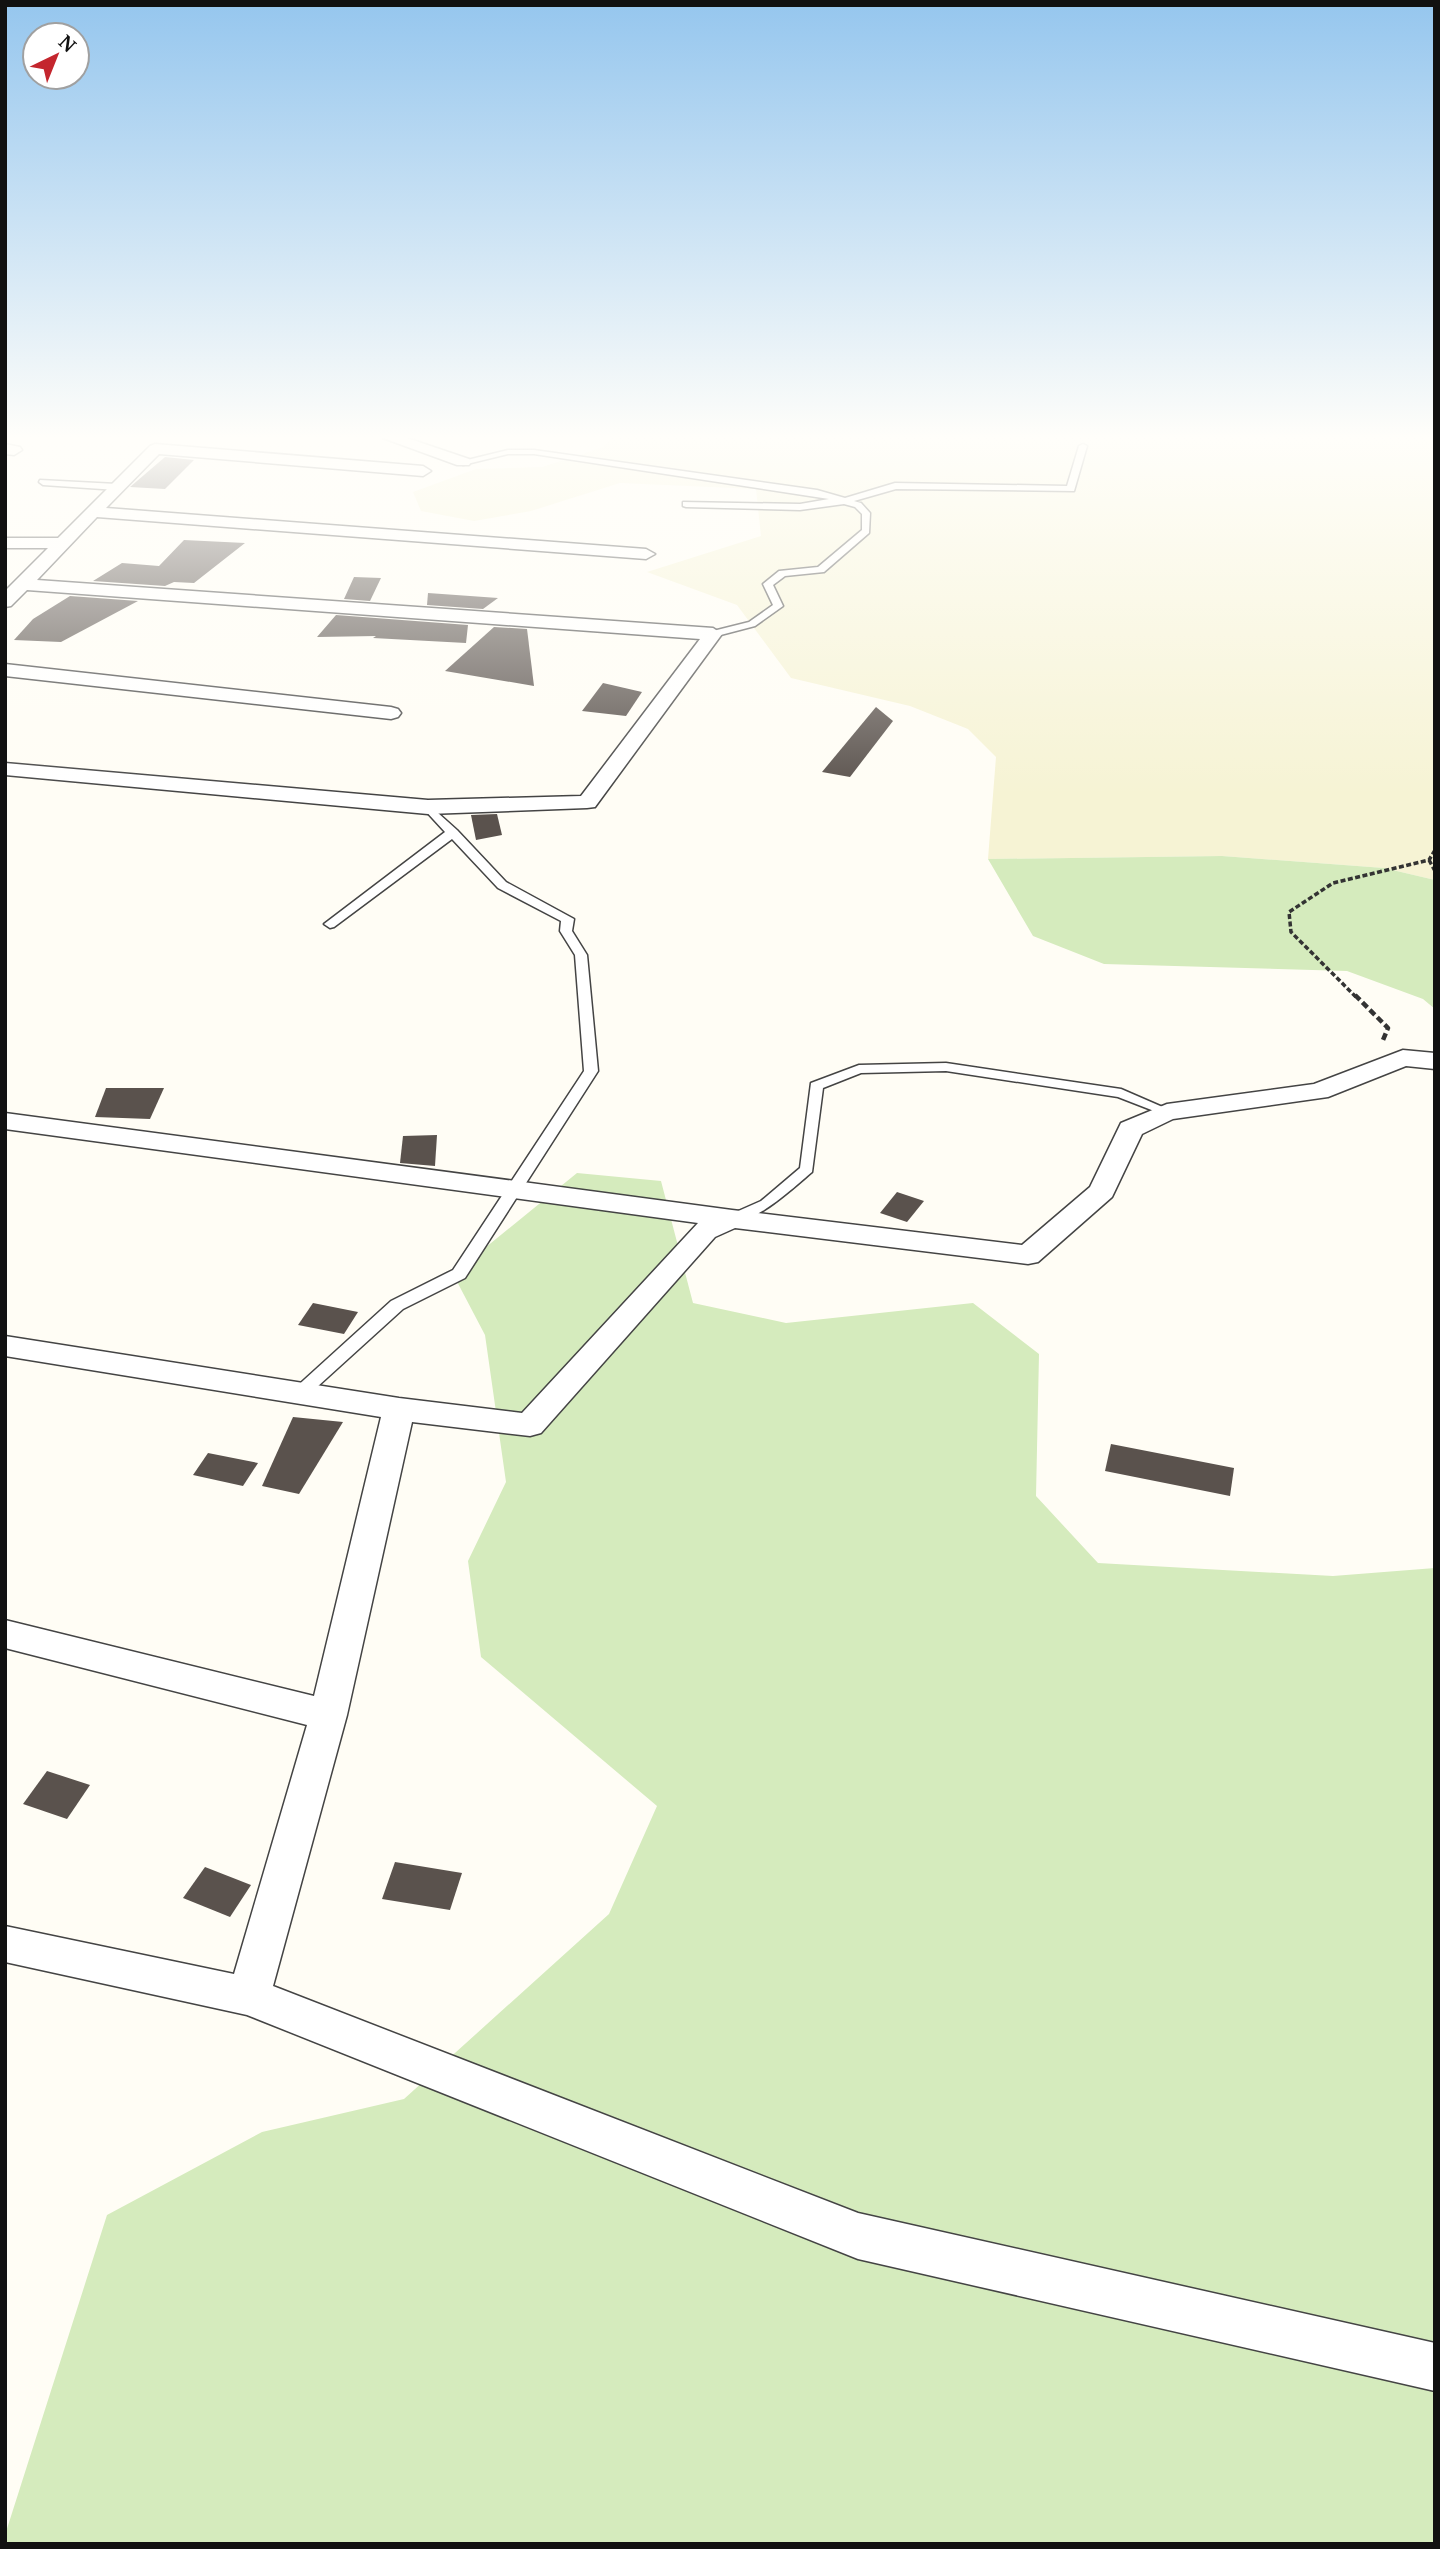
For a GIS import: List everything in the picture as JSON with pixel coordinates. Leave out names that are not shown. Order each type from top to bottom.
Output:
[{"type":"street","points":[[5,602],[47,557]]},
{"type":"street","points":[[23,584],[713,634]]},
{"type":"street","points":[[5,769],[428,807],[587,802],[713,634]]},
{"type":"street","points":[[5,670],[391,713]]},
{"type":"street","points":[[5,790],[46,772]]},
{"type":"street","points":[[5,1121],[732,1219],[1028,1255],[1102,1191],[1131,1129],[1167,1112],[1319,1091],[1403,1058],[1435,1061]]},
{"type":"street","points":[[5,1346],[399,1409],[530,1425],[705,1231],[732,1219]]},
{"type":"street","points":[[248,1996],[328,1715],[399,1409]]},
{"type":"street","points":[[5,1634],[328,1715]]},
{"type":"street","points":[[9,1954],[248,1996],[858,2236],[1435,2367]]},
{"type":"lane","points":[[713,634],[752,624],[778,606],[768,584],[782,573],[821,570],[836,557]]},
{"type":"lane","points":[[300,1394],[397,1305],[459,1274],[591,1071],[581,955],[566,931],[568,919],[502,885],[428,807]]},
{"type":"lane","points":[[330,924],[453,832]]},
{"type":"lane","points":[[732,1219],[766,1204],[807,1170],[816,1086],[859,1069],[946,1067],[1121,1093],[1167,1112]]},
{"type":"path","points":[[1373,1070],[1388,1028],[1291,932],[1289,912],[1333,883],[1429,860],[1435,850]]},
{"type":"path","points":[[1429,860],[1435,871]]},
{"type":"shaded area","points":[[695,557],[1435,557],[1435,880],[1384,868],[1222,856],[988,859],[996,757],[968,729],[910,706],[791,678],[737,605],[647,572]]},
{"type":"green space","points":[[1222,856],[1384,868],[1435,880],[1435,1009],[1423,999],[1347,971],[1104,964],[1033,936],[988,859]]},
{"type":"green space","points":[[577,1173],[661,1181],[693,1303],[786,1323],[973,1303],[1039,1354],[1036,1496],[1098,1563],[1333,1576],[1435,1568],[1435,2544],[5,2544],[5,2535],[107,2215],[262,2132],[404,2099],[609,1914],[657,1806],[481,1657],[468,1561],[506,1482],[485,1335],[453,1274]]},
{"type":"building","points":[[168,557],[227,557],[194,583],[174,582],[165,586],[93,581],[122,563],[159,566]]},
{"type":"building","points":[[354,577],[381,578],[370,601],[344,599]]},
{"type":"building","points":[[428,593],[498,598],[483,609],[427,605]]},
{"type":"building","points":[[70,596],[138,601],[61,642],[14,640],[33,619]]},
{"type":"building","points":[[336,615],[468,625],[466,643],[373,638],[376,636],[317,637]]},
{"type":"building","points":[[494,627],[527,629],[534,686],[445,671]]},
{"type":"building","points":[[603,683],[642,692],[626,716],[582,711]]},
{"type":"building","points":[[876,707],[893,721],[850,777],[822,772]]},
{"type":"building","points":[[497,814],[502,835],[476,840],[471,815]]},
{"type":"building","points":[[106,1088],[164,1088],[150,1119],[95,1117]]},
{"type":"building","points":[[437,1135],[435,1166],[400,1163],[403,1136]]},
{"type":"building","points":[[897,1192],[924,1201],[907,1222],[880,1213]]},
{"type":"building","points":[[313,1303],[358,1312],[344,1334],[298,1325]]},
{"type":"building","points":[[293,1417],[343,1422],[299,1494],[262,1486]]},
{"type":"building","points":[[1111,1444],[1234,1468],[1230,1496],[1105,1471]]},
{"type":"building","points":[[208,1453],[258,1463],[243,1486],[193,1475]]},
{"type":"building","points":[[47,1771],[90,1785],[67,1819],[23,1804]]},
{"type":"building","points":[[395,1862],[462,1873],[450,1910],[382,1899]]},
{"type":"building","points":[[205,1867],[251,1885],[230,1917],[183,1898]]}]
